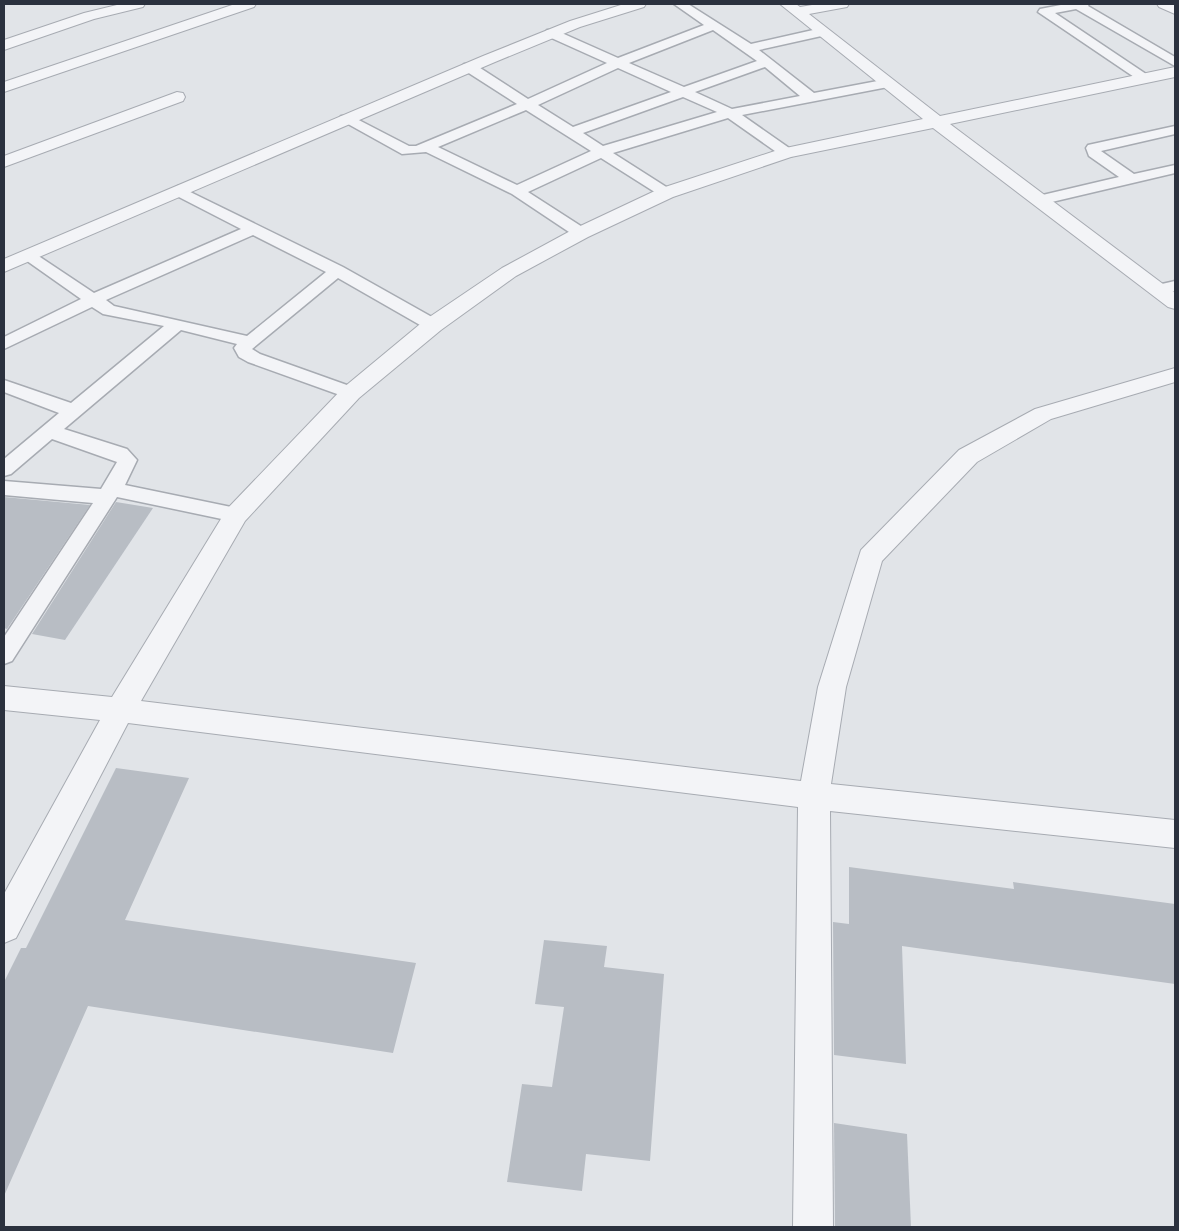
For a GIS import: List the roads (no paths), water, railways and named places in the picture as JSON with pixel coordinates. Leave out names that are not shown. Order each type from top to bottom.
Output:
[{"type":"street","points":[[4,45],[89,16],[138,4]]},
{"type":"street","points":[[4,87],[249,4]]},
{"type":"street","points":[[4,266],[551,33],[639,4]]},
{"type":"street","points":[[792,8],[842,4]]},
{"type":"street","points":[[1164,4],[1175,10]]},
{"type":"street","points":[[792,8],[938,123],[1040,200],[1167,288],[1175,303]]},
{"type":"street","points":[[4,927],[120,710],[236,515],[351,393],[433,325],[509,272],[581,232],[666,193],[787,154],[1175,72]]},
{"type":"street","points":[[4,162],[177,97]]},
{"type":"street","points":[[813,1227],[814,796],[832,687],[870,558],[968,456],[1043,414],[1175,375]]},
{"type":"street","points":[[4,698],[120,710],[814,796],[1175,834]]},
{"type":"lane","points":[[680,4],[749,48],[812,98]]},
{"type":"lane","points":[[1145,78],[1044,12],[1075,4],[1175,62]]},
{"type":"lane","points":[[346,119],[407,150],[426,147],[528,104],[615,64],[713,26]]},
{"type":"lane","points":[[749,48],[822,32]]},
{"type":"lane","points":[[551,33],[615,64],[686,92],[730,113],[787,154]]},
{"type":"lane","points":[[1087,40],[1127,33]]},
{"type":"lane","points":[[573,132],[766,62]]},
{"type":"lane","points":[[469,67],[666,193]]},
{"type":"lane","points":[[517,191],[603,151],[677,128],[730,113],[888,84]]},
{"type":"lane","points":[[641,108],[677,128]]},
{"type":"lane","points":[[1130,179],[1094,153],[1093,148],[1175,130]]},
{"type":"lane","points":[[426,147],[517,191],[581,232]]},
{"type":"lane","points":[[1040,200],[1174,170]]},
{"type":"lane","points":[[178,191],[337,271],[433,325]]},
{"type":"lane","points":[[4,344],[94,299],[254,229]]},
{"type":"lane","points":[[28,256],[109,310],[178,324],[249,342]]},
{"type":"lane","points":[[337,271],[243,348],[245,353],[254,358],[351,393]]},
{"type":"lane","points":[[4,469],[178,324]]},
{"type":"lane","points":[[4,386],[73,411]]},
{"type":"lane","points":[[4,655],[109,493],[124,469],[127,460],[120,454],[48,431]]},
{"type":"lane","points":[[4,488],[109,493],[236,515]]}]
